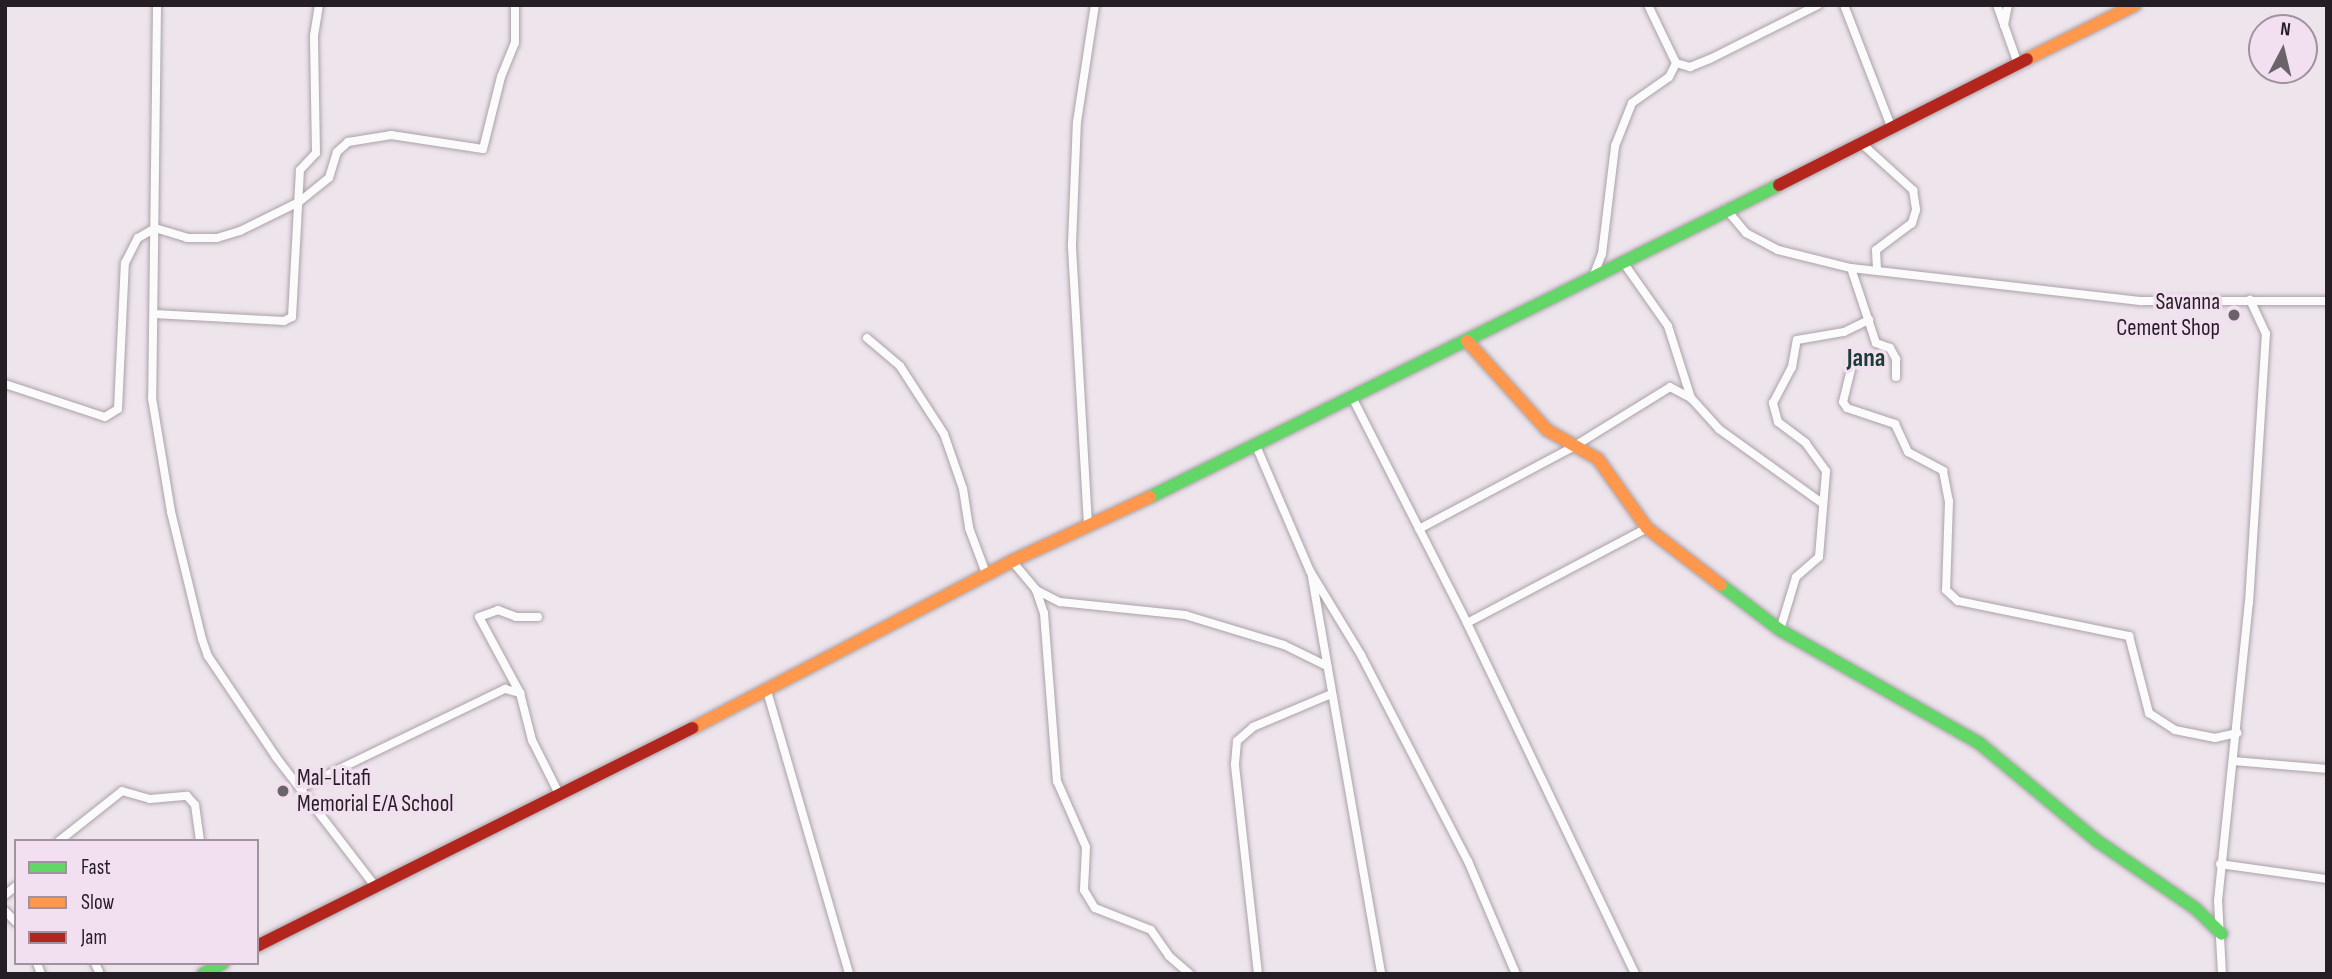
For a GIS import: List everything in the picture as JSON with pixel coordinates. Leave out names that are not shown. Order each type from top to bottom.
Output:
[{"type":"main road","points":[[259,945],[767,691],[1012,561],[1257,448],[2135,5]]},
{"type":"main road","points":[[1467,341],[1547,430],[1598,459],[1647,528],[1780,630],[1979,743],[2097,841],[2195,908],[2222,934]]},
{"type":"main road","points":[[203,974],[219,965]]},
{"type":"street","points":[[157,5],[152,398],[172,512],[202,639],[208,656],[300,788],[375,886]]},
{"type":"street","points":[[154,314],[284,321],[292,317],[300,170],[316,153],[314,36],[319,5]]},
{"type":"street","points":[[5,383],[87,414],[105,417],[118,409],[125,263],[138,238],[155,228],[187,238],[217,238],[299,202],[329,178],[337,152],[348,142],[391,135],[483,149],[501,77],[515,43],[515,5]]},
{"type":"street","points":[[1088,525],[1072,244],[1077,122],[1095,5]]},
{"type":"street","points":[[1648,5],[1676,63],[1690,67],[1818,5]]},
{"type":"street","points":[[1844,5],[1892,126]]},
{"type":"street","points":[[1997,5],[2018,64]]},
{"type":"street","points":[[2004,24],[2008,5]]},
{"type":"street","points":[[1593,277],[1602,254],[1615,146],[1632,103],[1669,77],[1676,63]]},
{"type":"street","points":[[1860,142],[1913,190],[1912,223],[1876,250],[1877,271]]},
{"type":"street","points":[[1727,209],[1746,233],[1778,250],[1851,268],[2143,301],[2327,301]]},
{"type":"street","points":[[1623,262],[1668,326],[1691,398]]},
{"type":"street","points":[[1851,268],[1876,343],[1890,348],[1896,359],[1896,377]]},
{"type":"street","points":[[2222,974],[2220,864],[2237,733],[2266,334],[2250,300]]},
{"type":"street","points":[[1780,630],[1796,577],[1819,557],[1826,471],[1806,443],[1777,422],[1773,403],[1791,367],[1797,340],[1844,332],[1869,320]]},
{"type":"street","points":[[867,338],[900,366],[944,434],[963,489],[969,528],[987,576]]},
{"type":"street","points":[[1853,361],[1843,402],[1847,408],[1895,424],[1908,452],[1943,471],[1949,501],[1946,590],[1958,601],[1976,607],[2129,636],[2149,713],[2175,730],[2215,738],[2237,733]]},
{"type":"street","points":[[1419,529],[1573,447],[1670,387],[1691,398],[1720,429],[1822,503]]},
{"type":"street","points":[[1353,399],[1467,623],[1635,974]]},
{"type":"street","points":[[1257,448],[1310,571],[1360,655],[1468,861],[1516,974]]},
{"type":"street","points":[[1467,623],[1647,528]]},
{"type":"street","points":[[1012,561],[1036,590],[1044,613],[1057,781],[1086,847],[1084,890],[1095,908],[1151,930],[1169,956],[1190,974]]},
{"type":"street","points":[[1310,571],[1327,666],[1329,695],[1359,833],[1381,974]]},
{"type":"street","points":[[1036,590],[1060,602],[1185,615],[1284,645],[1327,666]]},
{"type":"street","points":[[538,617],[516,617],[498,610],[479,617],[520,693],[533,740],[559,794]]},
{"type":"street","points":[[300,788],[340,772],[505,689],[520,693]]},
{"type":"street","points":[[767,691],[849,974]]},
{"type":"street","points":[[1258,974],[1235,764],[1237,741],[1253,727],[1329,695]]},
{"type":"street","points":[[2234,761],[2327,769]]},
{"type":"street","points":[[62,839],[122,791],[150,799],[187,796],[195,805],[200,839]]},
{"type":"street","points":[[2220,864],[2327,879]]},
{"type":"traffic: fast","points":[[1150,497],[1779,185]]},
{"type":"traffic: fast","points":[[1721,585],[1780,630],[1979,743],[2097,841],[2195,908],[2222,934]]},
{"type":"traffic: fast","points":[[203,974],[219,965]]},
{"type":"traffic: slow","points":[[2027,59],[2135,5]]},
{"type":"traffic: slow","points":[[1467,341],[1547,430],[1598,459],[1647,528],[1721,585]]},
{"type":"traffic: slow","points":[[693,728],[1012,561],[1150,497]]},
{"type":"traffic: jam","points":[[1779,185],[2027,59]]},
{"type":"traffic: jam","points":[[259,945],[693,728]]},
{"type":"place","name":"Savanna Cement Shop","points":[[2234,315]]},
{"type":"place","name":"Mal-Litafi Memorial E/A School","points":[[283,791]]},
{"type":"district","name":"Jana","points":[[1866,359]]}]
